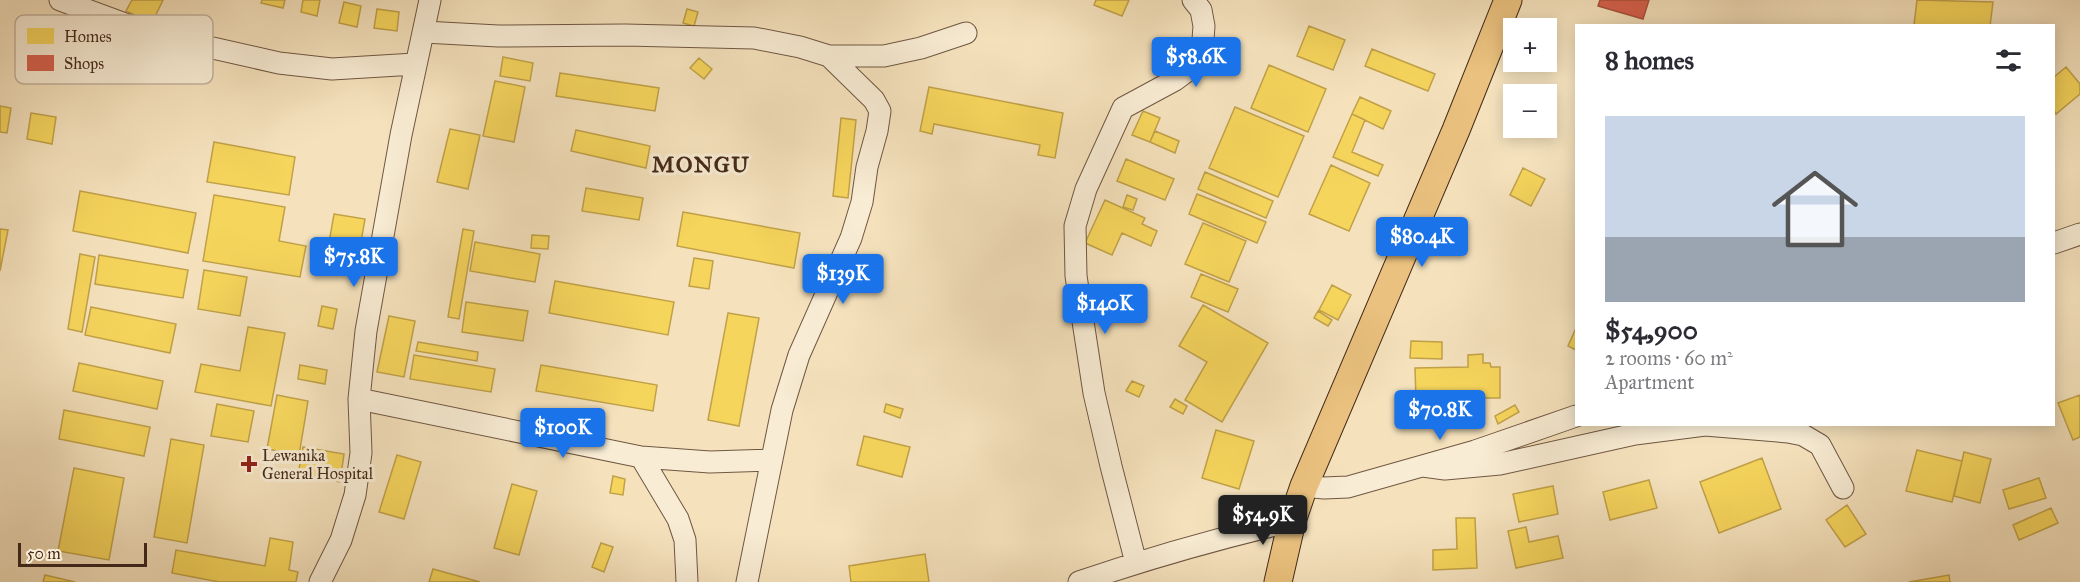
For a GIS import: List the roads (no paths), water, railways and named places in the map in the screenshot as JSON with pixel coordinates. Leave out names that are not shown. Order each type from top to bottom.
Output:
[{"type":"main road","points":[[1278,582],[1292,521],[1304,486],[1456,130],[1508,0]]},
{"type":"street","points":[[60,0],[101,15]]},
{"type":"street","points":[[320,582],[341,540],[355,495],[361,453],[359,399],[366,332],[415,64],[430,0]]},
{"type":"street","points":[[1136,563],[1094,393],[1076,276],[1075,226],[1086,189],[1123,108],[1175,80],[1191,68],[1202,53],[1204,26],[1201,10],[1193,0]]},
{"type":"street","points":[[424,32],[498,36],[625,35],[753,38],[801,47],[829,56],[884,56],[921,48],[966,33]]},
{"type":"street","points":[[213,48],[279,63],[332,69],[415,64]]},
{"type":"street","points":[[747,582],[782,410],[799,355],[851,238],[862,202],[867,167],[880,111],[874,100],[829,56]]},
{"type":"street","points":[[2055,243],[2080,234]]},
{"type":"street","points":[[359,399],[640,457],[710,462],[772,460]]},
{"type":"street","points":[[1304,486],[1348,487],[1475,451],[1575,416]]},
{"type":"street","points":[[1423,466],[1445,469],[1500,464],[1635,434],[1697,426]]},
{"type":"street","points":[[1717,426],[1803,435],[1820,445],[1843,488]]},
{"type":"street","points":[[640,457],[678,519],[685,540],[687,582]]},
{"type":"street","points":[[1079,582],[1228,536],[1292,521]]},
{"type":"place","name":"Lewanika General Hospital","points":[[249,464]]},
{"type":"district","name":"MONGU","points":[[701,164]]}]
